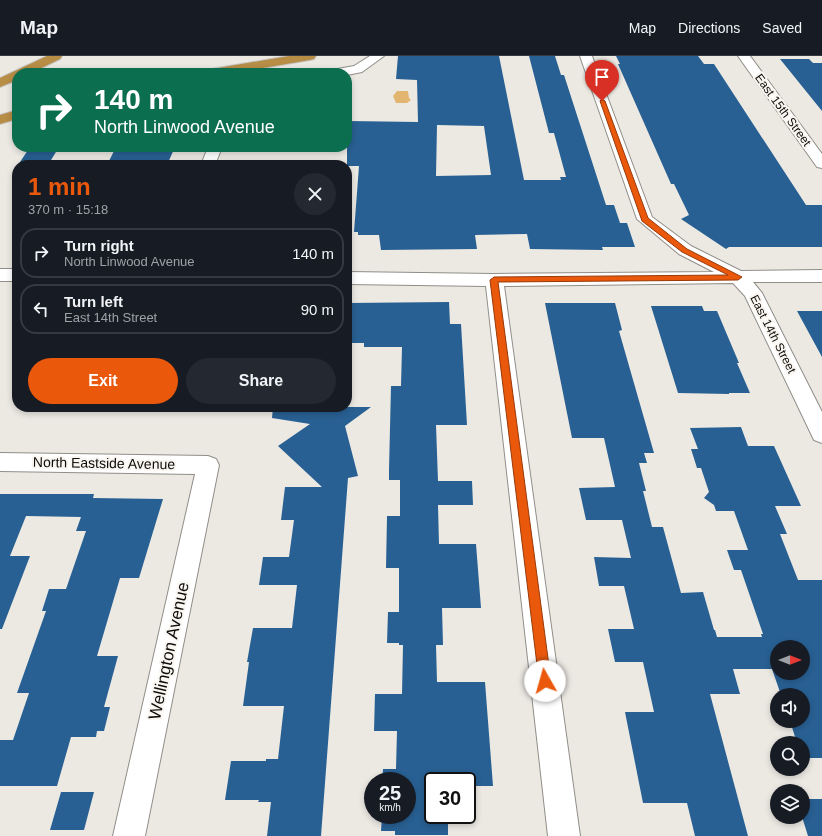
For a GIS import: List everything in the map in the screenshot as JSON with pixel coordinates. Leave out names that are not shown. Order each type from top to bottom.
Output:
[{"type":"highway","points":[[31,68],[56,56]]},
{"type":"highway","points":[[241,68],[310,56]]},
{"type":"highway","points":[[0,83],[12,77]]},
{"type":"highway","points":[[0,120],[12,116]]},
{"type":"street","points":[[352,70],[358,69],[378,56]]},
{"type":"street","name":"East 14th Street","points":[[586,56],[645,219],[685,250],[738,277],[753,293],[822,434]]},
{"type":"street","name":"East 15th Street","points":[[744,56],[822,164]]},
{"type":"street","points":[[0,275],[12,275]]},
{"type":"street","points":[[352,278],[494,280],[822,276]]},
{"type":"street","points":[[494,280],[564,836]]},
{"type":"street","name":"North Eastside Avenue","points":[[0,462],[208,465]]},
{"type":"street","name":"Wellington Avenue","points":[[129,836],[208,465]]},
{"type":"shaded area","points":[[397,91],[408,91],[409,98],[411,100],[407,103],[396,103],[393,96]]},
{"type":"building","points":[[398,56],[499,56],[524,180],[561,180],[560,177],[566,177],[554,133],[549,133],[529,56],[555,56],[561,75],[564,75],[606,205],[614,205],[620,223],[627,223],[635,247],[602,247],[603,250],[530,249],[527,234],[475,235],[477,249],[381,250],[379,235],[358,235],[358,232],[354,232],[359,166],[352,166],[352,160],[347,160],[347,152],[352,152],[352,121],[418,122],[417,80],[396,79]],"holes":[[[437,125],[484,126],[491,175],[436,176]]]},
{"type":"building","points":[[616,56],[698,56],[704,64],[714,64],[806,205],[822,205],[822,247],[729,247],[726,249],[681,219],[689,215],[674,184],[671,184],[618,64],[620,64]]},
{"type":"building","points":[[780,59],[809,59],[813,63],[822,63],[822,111]]},
{"type":"building","points":[[27,152],[56,152],[51,160],[21,160]]},
{"type":"building","points":[[114,152],[173,152],[169,160],[110,160]]},
{"type":"building","points":[[449,302],[450,324],[461,324],[467,425],[436,425],[438,481],[472,481],[473,505],[438,505],[439,544],[476,544],[481,608],[442,608],[443,645],[436,645],[437,682],[485,682],[493,786],[476,786],[476,772],[424,772],[424,824],[448,824],[448,835],[395,835],[395,831],[381,831],[381,824],[416,824],[416,772],[383,772],[383,769],[396,769],[397,731],[374,731],[375,694],[402,694],[403,645],[399,645],[399,643],[387,643],[388,612],[399,612],[399,568],[386,568],[387,516],[400,516],[400,480],[389,480],[389,470],[391,386],[401,386],[402,347],[364,347],[364,343],[352,343],[352,303]]},
{"type":"building","points":[[545,303],[615,303],[622,330],[619,331],[654,453],[644,453],[647,463],[639,463],[646,491],[643,491],[652,527],[663,527],[681,593],[703,592],[717,637],[762,637],[761,634],[763,634],[741,570],[734,570],[727,550],[748,550],[734,511],[716,511],[714,505],[704,498],[709,492],[701,468],[697,468],[691,449],[698,449],[690,428],[741,427],[748,446],[774,446],[801,506],[775,506],[787,534],[780,534],[798,580],[822,580],[822,758],[810,758],[810,736],[795,736],[792,728],[810,728],[810,688],[779,688],[776,680],[810,680],[810,640],[770,640],[770,669],[733,669],[740,694],[710,694],[748,836],[695,836],[687,803],[643,803],[625,712],[654,712],[643,662],[615,662],[608,629],[634,629],[624,586],[599,586],[594,557],[631,558],[622,520],[586,520],[579,488],[615,487],[604,438],[572,438]]},
{"type":"building","points":[[651,306],[702,306],[704,311],[717,311],[750,393],[678,393]]},
{"type":"building","points":[[797,311],[822,311],[822,357]]},
{"type":"building","points":[[352,407],[371,407],[345,426],[358,476],[348,478],[321,836],[267,836],[271,802],[258,802],[259,800],[225,800],[231,761],[266,761],[266,759],[278,759],[284,706],[243,706],[249,662],[247,662],[253,628],[292,628],[297,585],[259,585],[263,557],[289,557],[294,520],[281,520],[285,487],[322,487],[278,446],[310,424],[272,418],[273,412],[352,412]]},
{"type":"building","points":[[0,494],[94,494],[93,498],[163,499],[139,578],[120,578],[97,656],[118,656],[104,707],[110,707],[104,731],[97,731],[96,737],[71,737],[57,786],[0,786],[0,740],[13,740],[29,693],[17,693],[46,611],[42,611],[49,589],[66,589],[86,531],[76,531],[81,517],[26,516],[10,556],[30,556],[2,629],[0,629]]},
{"type":"building","points":[[61,792],[94,792],[84,830],[50,830]]},
{"type":"building","points":[[810,799],[822,799],[822,836],[808,836],[804,824],[810,824]]},
{"type":"route","points":[[545,681],[494,280],[738,277],[685,250],[645,219],[602,101]]}]
